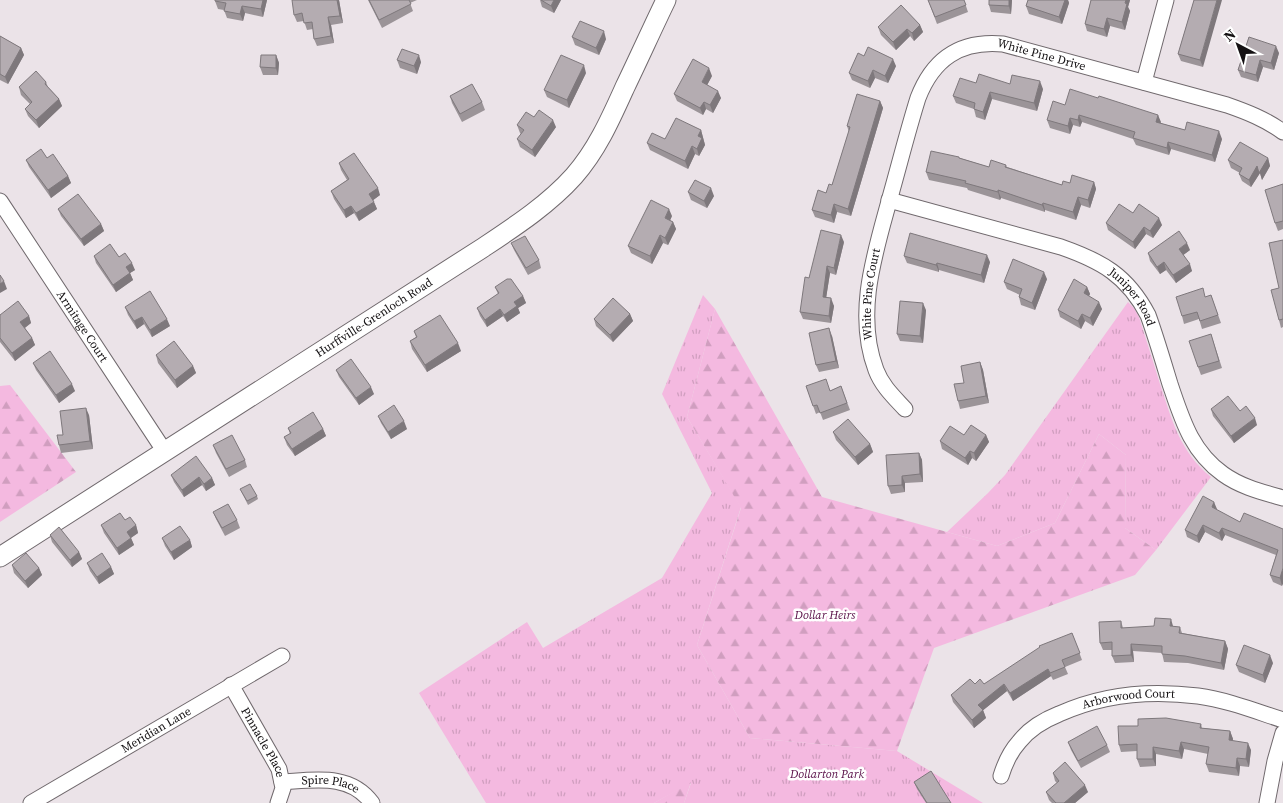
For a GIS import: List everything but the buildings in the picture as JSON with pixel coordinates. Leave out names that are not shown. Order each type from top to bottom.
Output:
[{"type":"main road","name":"Hurffville-Grenloch Road","points":[[0,558],[481,249],[552,198],[574,176],[588,158],[608,125],[666,0]]},
{"type":"street","points":[[1144,82],[1166,0]]},
{"type":"street","name":"White Pine Drive","points":[[889,200],[914,108],[922,87],[938,63],[953,53],[981,44],[1003,44],[1227,105],[1264,119],[1283,132]]},
{"type":"street","name":"White Pine Court","points":[[889,200],[871,274],[867,305],[868,334],[877,372],[892,396],[906,409]]},
{"type":"street","name":"Juniper Road","points":[[889,200],[1061,247],[1088,257],[1111,270],[1137,296],[1148,315],[1181,418],[1193,443],[1212,465],[1240,484],[1259,492],[1283,498]]},
{"type":"street","name":"Armitage Court","points":[[0,201],[165,452]]},
{"type":"street","name":"Meridian Lane","points":[[33,803],[282,656]]},
{"type":"street","name":"Pinnacle Place","points":[[231,685],[276,761],[282,782],[278,803]]},
{"type":"street","name":"Arborwood Court","points":[[1001,776],[1008,758],[1019,741],[1040,723],[1080,705],[1114,697],[1158,693],[1199,696],[1233,704],[1283,720]]},
{"type":"street","points":[[1267,803],[1283,733]]},
{"type":"street","name":"Spire Place","points":[[282,782],[338,781],[360,791],[372,803]]},
{"type":"green space","name":"Dollarton Park","points":[[703,295],[715,309],[687,417],[741,507],[697,645],[750,738],[897,751],[983,803],[684,803],[691,783],[654,803],[486,803],[419,693],[527,622],[543,648],[662,578],[712,493],[662,394]]},
{"type":"green space","points":[[1128,302],[1139,317],[1178,435],[1192,457],[1211,477],[1156,550],[1125,528],[1126,455],[1099,434],[1055,523],[997,546],[947,532],[1005,475]]},
{"type":"green space","name":"Dollar Heirs","points":[[715,309],[822,497],[997,546],[1055,523],[1099,434],[1126,455],[1125,528],[1156,550],[1135,575],[934,648],[897,751],[750,738],[697,645],[741,508],[687,417]]},
{"type":"green space","points":[[10,385],[76,472],[0,522],[0,386]]},
{"type":"green space","points":[[691,782],[684,803],[654,803]]}]
